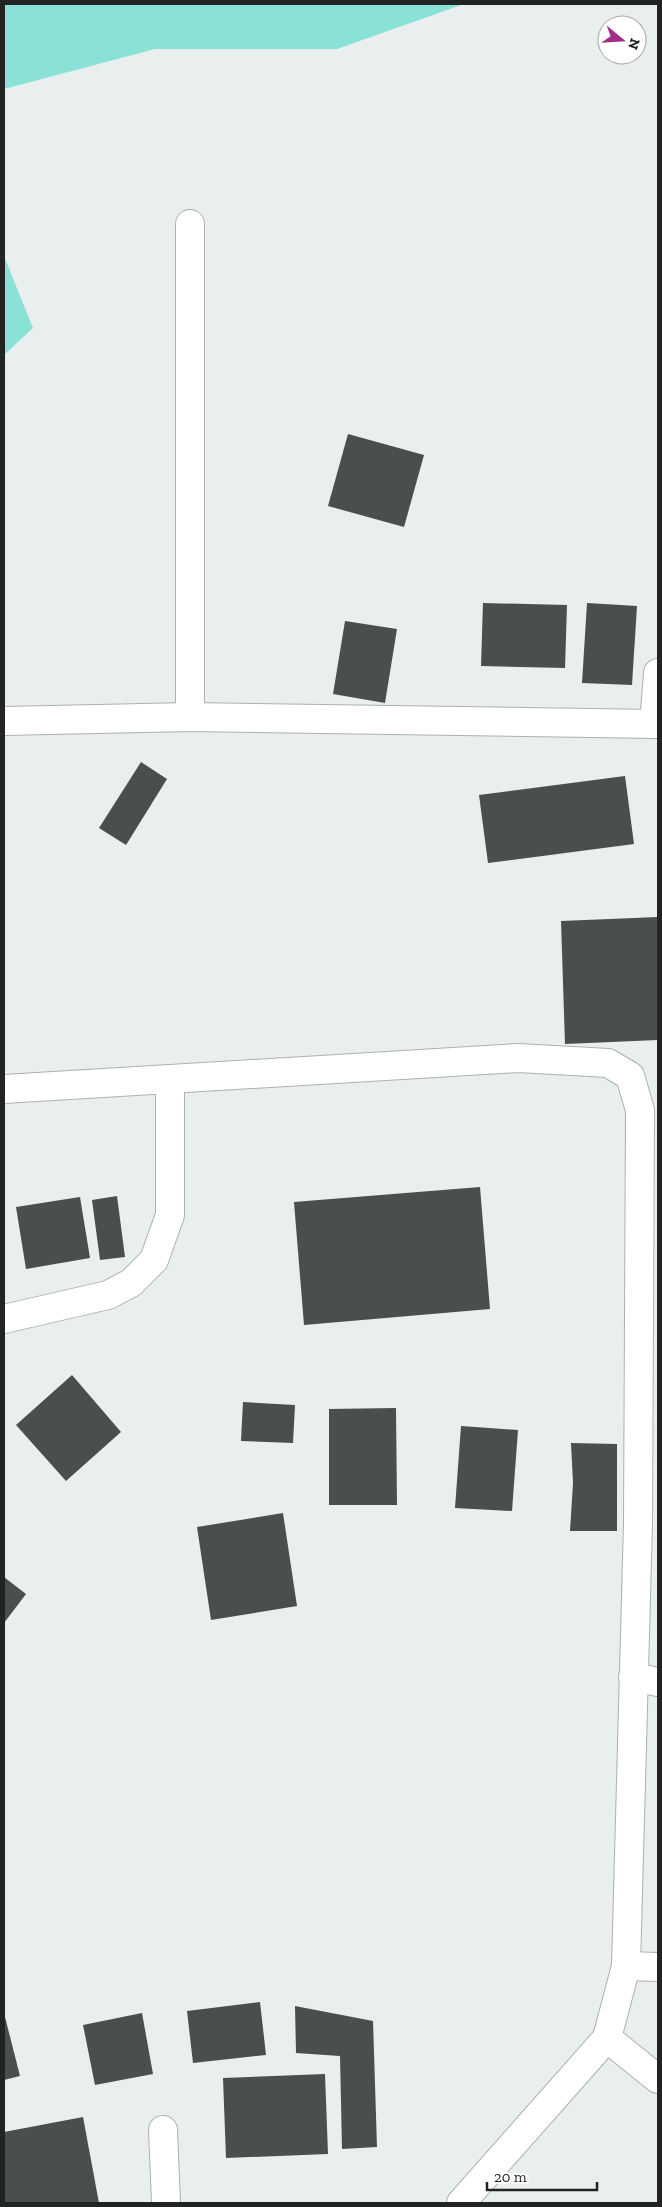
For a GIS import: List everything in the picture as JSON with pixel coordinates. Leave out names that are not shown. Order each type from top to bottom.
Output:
[{"type":"street","points":[[190,224],[190,717]]},
{"type":"street","points":[[4,721],[190,717],[656,724],[658,673]]},
{"type":"street","points":[[4,1089],[518,1058],[608,1063],[630,1076],[640,1110],[638,1523],[646,1679],[626,1966],[606,2038],[461,2203]]},
{"type":"street","points":[[4,1319],[108,1294],[132,1283],[154,1260],[170,1215],[170,1079]]},
{"type":"street","points":[[626,1966],[658,1967]]},
{"type":"street","points":[[606,2038],[658,2079]]},
{"type":"street","points":[[163,2130],[166,2203]]},
{"type":"shaded area","points":[[4,4],[464,4],[337,49],[155,49],[4,89]]},
{"type":"shaded area","points":[[4,256],[33,328],[4,355]]},
{"type":"building","points":[[348,434],[424,455],[404,527],[328,506]]},
{"type":"building","points":[[483,603],[567,605],[565,668],[481,666]]},
{"type":"building","points":[[587,603],[637,606],[632,685],[582,683]]},
{"type":"building","points":[[345,621],[397,629],[385,703],[333,694]]},
{"type":"building","points":[[141,762],[167,779],[126,845],[99,828]]},
{"type":"building","points":[[625,776],[634,844],[488,863],[479,795]]},
{"type":"building","points":[[658,917],[658,1040],[565,1044],[561,921]]},
{"type":"building","points":[[480,1187],[490,1309],[304,1325],[294,1202]]},
{"type":"building","points":[[117,1196],[125,1257],[100,1260],[92,1200]]},
{"type":"building","points":[[80,1197],[90,1258],[26,1269],[16,1207]]},
{"type":"building","points":[[72,1375],[121,1432],[66,1481],[16,1425]]},
{"type":"building","points":[[243,1402],[295,1405],[293,1443],[241,1441]]},
{"type":"building","points":[[396,1408],[397,1505],[329,1505],[329,1409]]},
{"type":"building","points":[[461,1426],[518,1430],[512,1511],[455,1508]]},
{"type":"building","points":[[571,1443],[617,1444],[617,1531],[570,1531],[573,1483]]},
{"type":"building","points":[[283,1513],[297,1606],[211,1620],[197,1527]]},
{"type":"building","points":[[4,1577],[26,1594],[4,1623]]},
{"type":"building","points":[[260,2002],[266,2055],[193,2063],[187,2011]]},
{"type":"building","points":[[295,2006],[373,2021],[377,2147],[342,2149],[340,2056],[296,2053]]},
{"type":"building","points":[[4,2013],[20,2076],[4,2080]]},
{"type":"building","points":[[142,2013],[153,2074],[95,2085],[83,2025]]},
{"type":"building","points":[[325,2074],[328,2154],[226,2158],[223,2078]]},
{"type":"building","points":[[83,2117],[99,2203],[4,2203],[4,2132]]}]
